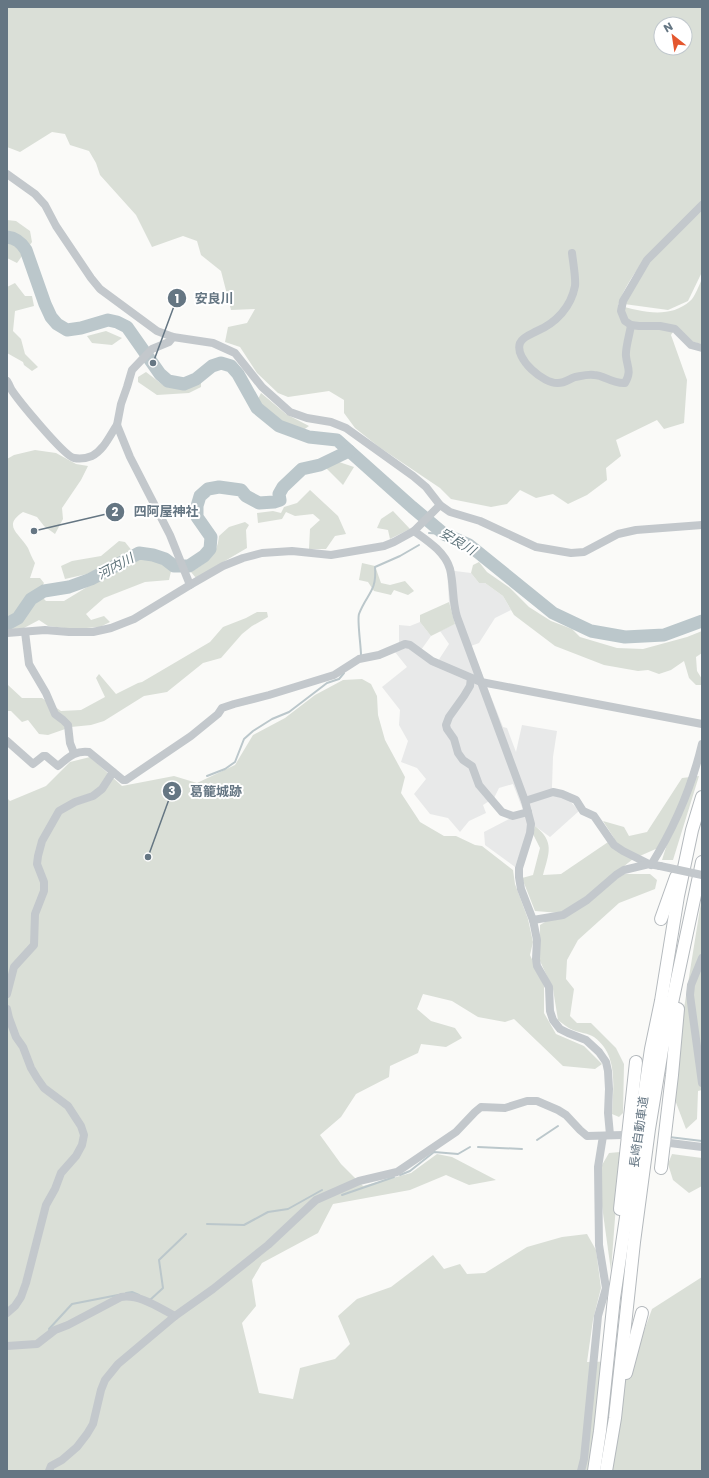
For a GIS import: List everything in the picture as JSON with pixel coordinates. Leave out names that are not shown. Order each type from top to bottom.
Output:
[{"type":"highway","name":"長崎自動車道","points":[[594,1471],[614,1298],[651,1049],[661,1002],[678,896],[692,830],[702,797]]},
{"type":"highway","points":[[661,919],[692,830]]},
{"type":"highway","name":"長崎自動車道","points":[[606,1471],[615,1418],[634,1242],[649,1129],[662,1050],[702,862]]},
{"type":"highway","points":[[661,1168],[672,1075],[685,938]]},
{"type":"highway","points":[[614,1298],[621,1194],[636,1062]]},
{"type":"highway","points":[[615,1418],[642,1313]]},
{"type":"street","points":[[7,174],[35,194],[45,205],[56,226],[90,278],[100,289],[157,331],[173,337],[213,343],[235,353],[262,387],[290,412],[307,418],[331,422],[346,428],[413,476],[434,497],[438,508]]},
{"type":"street","points":[[702,205],[647,260],[623,301],[621,311],[625,321],[631,324],[674,328],[691,345],[702,348]]},
{"type":"street","points":[[572,253],[575,285],[570,300],[560,316],[552,324],[524,338],[520,343],[520,352],[530,369],[548,381],[557,384],[574,377],[595,374],[618,384],[626,383],[629,378],[629,368],[626,355],[631,324]]},
{"type":"street","points":[[173,337],[170,342],[152,350],[132,370],[128,387],[120,404],[117,424],[130,458],[170,535],[184,574],[190,585]]},
{"type":"street","points":[[7,381],[12,390],[31,414],[58,445],[69,456],[74,458],[88,458],[100,451],[117,424]]},
{"type":"street","points":[[438,508],[480,521],[536,547],[571,553],[584,552],[618,534],[636,530],[702,525]]},
{"type":"street","points":[[7,633],[45,630],[93,632],[111,628],[134,619],[223,566],[243,558],[256,555],[292,552],[331,555],[384,546],[416,530],[438,508]]},
{"type":"street","points":[[416,530],[438,549],[450,567],[454,606],[525,800],[531,824],[530,833],[519,868],[519,877],[521,889],[533,920],[537,940],[537,966],[549,987],[550,1011],[553,1020],[564,1031],[586,1040],[599,1052],[606,1062],[608,1071],[609,1089],[606,1136],[598,1167],[599,1245],[606,1288],[598,1316],[584,1459],[581,1471]]},
{"type":"street","points":[[25,632],[29,664],[46,693],[55,714],[68,725],[70,743],[74,753]]},
{"type":"street","points":[[7,741],[32,764],[43,756],[46,756],[58,766],[74,753],[83,751],[89,752],[123,780],[126,780],[191,736],[218,714],[222,708],[334,675],[360,659],[379,655],[405,644],[410,644],[432,661],[481,682],[702,724]]},
{"type":"street","points":[[471,678],[467,691],[449,717],[446,725],[447,730],[454,739],[458,753],[463,760],[472,766],[479,785],[502,812],[513,816],[528,812]]},
{"type":"street","points":[[533,920],[563,915],[587,900],[624,870],[650,864],[671,830],[689,788],[702,744]]},
{"type":"street","points":[[7,994],[14,967],[34,945],[34,914],[44,892],[44,882],[37,864],[42,841],[60,811],[75,802],[93,796],[102,789],[113,772]]},
{"type":"street","points":[[525,800],[553,792],[562,794],[576,800],[583,811],[594,816],[614,845],[623,851],[650,864],[702,875]]},
{"type":"street","points":[[702,958],[691,985],[690,995],[702,1083]]},
{"type":"street","points":[[7,1008],[16,1037],[24,1047],[31,1068],[37,1078],[44,1088],[68,1106],[81,1126],[84,1135],[82,1145],[76,1156],[61,1174],[46,1205],[21,1297],[15,1306],[7,1313]]},
{"type":"street","points":[[49,1471],[51,1466],[62,1460],[77,1447],[87,1434],[93,1424],[101,1390],[108,1375],[118,1364],[175,1316],[268,1245],[316,1200],[359,1181],[397,1172],[456,1132],[481,1107],[505,1108],[527,1101],[537,1101],[562,1113],[587,1136],[623,1135]]},
{"type":"street","points":[[670,1143],[702,1147]]},
{"type":"street","points":[[7,1346],[37,1344],[55,1330],[68,1325],[121,1297],[130,1296],[137,1298],[175,1316]]},
{"type":"shaded area","points":[[7,7],[702,7],[702,203],[665,238],[643,262],[633,275],[618,305],[646,312],[664,312],[674,310],[682,307],[692,299],[702,279],[702,344],[693,342],[676,327],[671,335],[687,380],[684,423],[664,429],[657,420],[616,440],[621,456],[606,468],[607,480],[587,495],[568,504],[553,494],[536,498],[520,490],[507,504],[491,507],[451,499],[440,488],[379,447],[355,428],[344,413],[344,400],[329,391],[288,397],[278,393],[257,373],[240,347],[225,342],[228,327],[247,323],[255,309],[231,310],[221,271],[201,255],[197,241],[183,236],[152,247],[136,215],[100,175],[96,163],[89,151],[70,145],[65,134],[52,132],[20,152],[7,147]]},
{"type":"shaded area","points":[[702,208],[702,272],[688,301],[668,310],[624,304],[648,262]]},
{"type":"shaded area","points":[[7,220],[16,221],[30,231],[32,242],[17,263],[7,258]]},
{"type":"shaded area","points":[[15,283],[25,296],[32,296],[34,306],[15,311],[13,331],[21,339],[25,354],[38,367],[32,371],[24,365],[23,362],[7,353],[7,287]]},
{"type":"shaded area","points":[[106,331],[122,338],[112,345],[92,343],[87,336]]},
{"type":"shaded area","points":[[146,372],[163,385],[184,386],[201,381],[201,387],[189,393],[157,395],[138,382],[138,377]]},
{"type":"shaded area","points":[[261,393],[286,414],[309,426],[302,431],[277,421],[257,401]]},
{"type":"shaded area","points":[[35,450],[56,453],[76,464],[88,466],[81,480],[62,508],[63,519],[55,534],[44,526],[37,517],[23,512],[14,521],[14,530],[28,548],[35,563],[30,578],[40,578],[44,583],[38,593],[46,601],[64,601],[92,584],[87,574],[65,579],[61,566],[72,561],[101,556],[119,541],[125,542],[133,552],[172,567],[169,580],[145,582],[104,598],[86,614],[91,620],[104,616],[110,622],[100,627],[73,629],[48,626],[39,620],[24,628],[7,630],[7,459],[14,455]]},
{"type":"shaded area","points":[[336,461],[354,467],[343,485],[326,468]]},
{"type":"shaded area","points":[[310,490],[338,516],[346,534],[335,536],[326,549],[309,549],[310,529],[320,520],[313,514],[295,516],[286,512],[282,519],[258,523],[257,513],[273,511],[281,513],[284,507],[297,503]]},
{"type":"shaded area","points":[[393,511],[410,529],[390,539],[388,530],[377,528],[381,519]]},
{"type":"shaded area","points":[[245,522],[249,525],[246,530],[247,548],[196,578],[191,572],[210,558],[216,549],[219,536],[229,527]]},
{"type":"shaded area","points":[[479,562],[487,572],[510,588],[529,607],[551,621],[572,629],[580,637],[617,648],[643,649],[687,637],[702,631],[702,653],[696,657],[697,671],[702,679],[702,685],[696,685],[689,678],[684,661],[671,670],[659,674],[648,670],[638,671],[604,665],[555,646],[514,615],[503,596],[485,583],[479,583],[471,573],[473,565]]},
{"type":"shaded area","points":[[362,563],[375,566],[381,583],[390,585],[405,581],[414,591],[408,595],[394,590],[391,595],[374,591],[368,582],[359,580]]},
{"type":"shaded area","points":[[447,570],[471,573],[479,583],[485,583],[503,596],[511,610],[495,618],[479,643],[471,646],[503,727],[507,728],[516,752],[522,725],[557,731],[553,757],[552,787],[554,795],[569,800],[579,811],[550,837],[535,826],[525,839],[515,867],[485,845],[484,832],[523,810],[513,784],[499,788],[494,798],[483,805],[486,813],[469,821],[460,832],[448,818],[430,814],[414,794],[426,779],[417,768],[401,762],[408,741],[399,725],[400,710],[382,687],[407,667],[395,652],[399,642],[399,625],[410,626],[420,622],[431,636],[421,650],[438,661],[449,644],[440,631],[455,624],[449,602]]},
{"type":"shaded area","points":[[449,602],[455,624],[431,636],[420,622],[420,615]]},
{"type":"shaded area","points":[[257,612],[267,612],[268,617],[252,626],[242,634],[221,658],[203,663],[167,692],[144,696],[104,721],[91,725],[71,727],[48,735],[39,734],[28,720],[22,722],[11,711],[7,711],[7,683],[22,698],[42,698],[61,711],[81,710],[105,697],[96,678],[99,674],[116,694],[142,682],[210,642],[223,627]]},
{"type":"shaded area","points":[[362,679],[371,684],[377,696],[378,715],[385,740],[405,777],[401,793],[420,822],[444,836],[456,836],[475,845],[482,846],[513,870],[515,884],[528,919],[533,942],[530,955],[544,986],[544,1013],[556,1034],[584,1046],[602,1064],[595,1069],[563,1066],[514,1019],[505,1022],[478,1017],[452,1001],[423,994],[417,1009],[431,1021],[455,1028],[462,1038],[446,1047],[421,1044],[418,1053],[390,1066],[389,1077],[356,1094],[341,1117],[320,1135],[341,1164],[363,1186],[411,1173],[437,1154],[452,1157],[496,1180],[469,1185],[446,1175],[410,1190],[333,1204],[318,1233],[262,1263],[252,1280],[256,1306],[242,1323],[259,1393],[293,1399],[300,1368],[335,1359],[350,1344],[338,1316],[357,1299],[391,1287],[433,1255],[444,1269],[460,1264],[467,1274],[485,1273],[527,1247],[562,1237],[587,1234],[596,1250],[601,1288],[593,1320],[587,1362],[633,1361],[652,1309],[702,1277],[702,1471],[7,1471],[7,798],[10,801],[46,786],[70,762],[90,757],[122,786],[174,776],[197,783],[235,765],[253,735],[285,718],[315,695],[343,680]]},
{"type":"shaded area","points":[[699,776],[673,860],[662,860],[667,844],[633,859],[584,898],[560,913],[535,911],[522,878],[533,875],[540,848],[533,834],[535,826],[546,837],[549,848],[543,875],[561,874],[614,838],[603,821],[624,827],[629,836],[647,832],[682,778]]},
{"type":"shaded area","points":[[625,874],[650,874],[657,880],[655,889],[619,903],[578,940],[567,960],[566,979],[574,989],[570,1016],[577,1023],[591,1023],[616,1048],[624,1064],[623,1113],[619,1117],[612,1114],[613,1072],[608,1053],[602,1044],[594,1037],[571,1029],[558,1020],[553,989],[540,961],[540,925]]},
{"type":"shaded area","points":[[702,896],[702,1090],[698,1091],[697,1119],[686,1129],[675,1100],[681,1027]]},
{"type":"shaded area","points":[[620,1152],[611,1271],[602,1206],[602,1165],[609,1153]]},
{"type":"shaded area","points":[[672,1154],[702,1158],[702,1186],[689,1193],[673,1180],[668,1164]]},
{"type":"waterway","name":"安良川","points":[[7,237],[18,241],[26,250],[45,304],[51,317],[57,324],[67,330],[81,328],[108,320],[117,322],[127,327],[160,374],[168,381],[184,384],[196,379],[212,366],[221,363],[231,366],[238,374],[257,408],[279,426],[309,437],[337,440],[444,534],[469,545],[553,613],[591,631],[625,637],[664,635],[702,621]]},
{"type":"waterway","name":"河内川","points":[[7,624],[18,618],[31,599],[44,591],[69,587],[91,579],[139,553],[165,559],[174,566],[189,566],[204,556],[210,549],[211,537],[197,517],[197,506],[200,496],[208,489],[219,487],[241,490],[246,496],[259,503],[274,502],[280,500],[279,494],[283,487],[302,469],[320,465],[349,451]]},
{"type":"waterway","points":[[429,533],[444,534]]},
{"type":"waterway","points":[[361,655],[358,622],[359,614],[373,587],[375,567],[400,556],[419,545]]},
{"type":"waterway","points":[[207,776],[225,769],[235,762],[244,739],[253,731],[272,719],[289,712],[327,683],[339,679],[344,673]]},
{"type":"waterway","points":[[537,1140],[558,1126]]},
{"type":"waterway","points":[[669,1137],[702,1141]]},
{"type":"waterway","points":[[400,1175],[410,1171],[434,1152],[458,1154],[470,1147]]},
{"type":"waterway","points":[[478,1147],[522,1149]]},
{"type":"waterway","points":[[342,1195],[394,1177]]},
{"type":"waterway","points":[[207,1224],[244,1225],[268,1212],[288,1209],[322,1190]]},
{"type":"waterway","points":[[150,1300],[163,1288],[159,1260],[186,1234]]},
{"type":"waterway","points":[[126,1293],[132,1292],[139,1295]]},
{"type":"waterway","points":[[49,1329],[72,1304],[118,1295]]},
{"type":"place","name":"安良川","points":[[153,363]]},
{"type":"place","name":"四阿屋神社","points":[[34,531]]},
{"type":"place","name":"葛籠城跡","points":[[148,857]]}]
